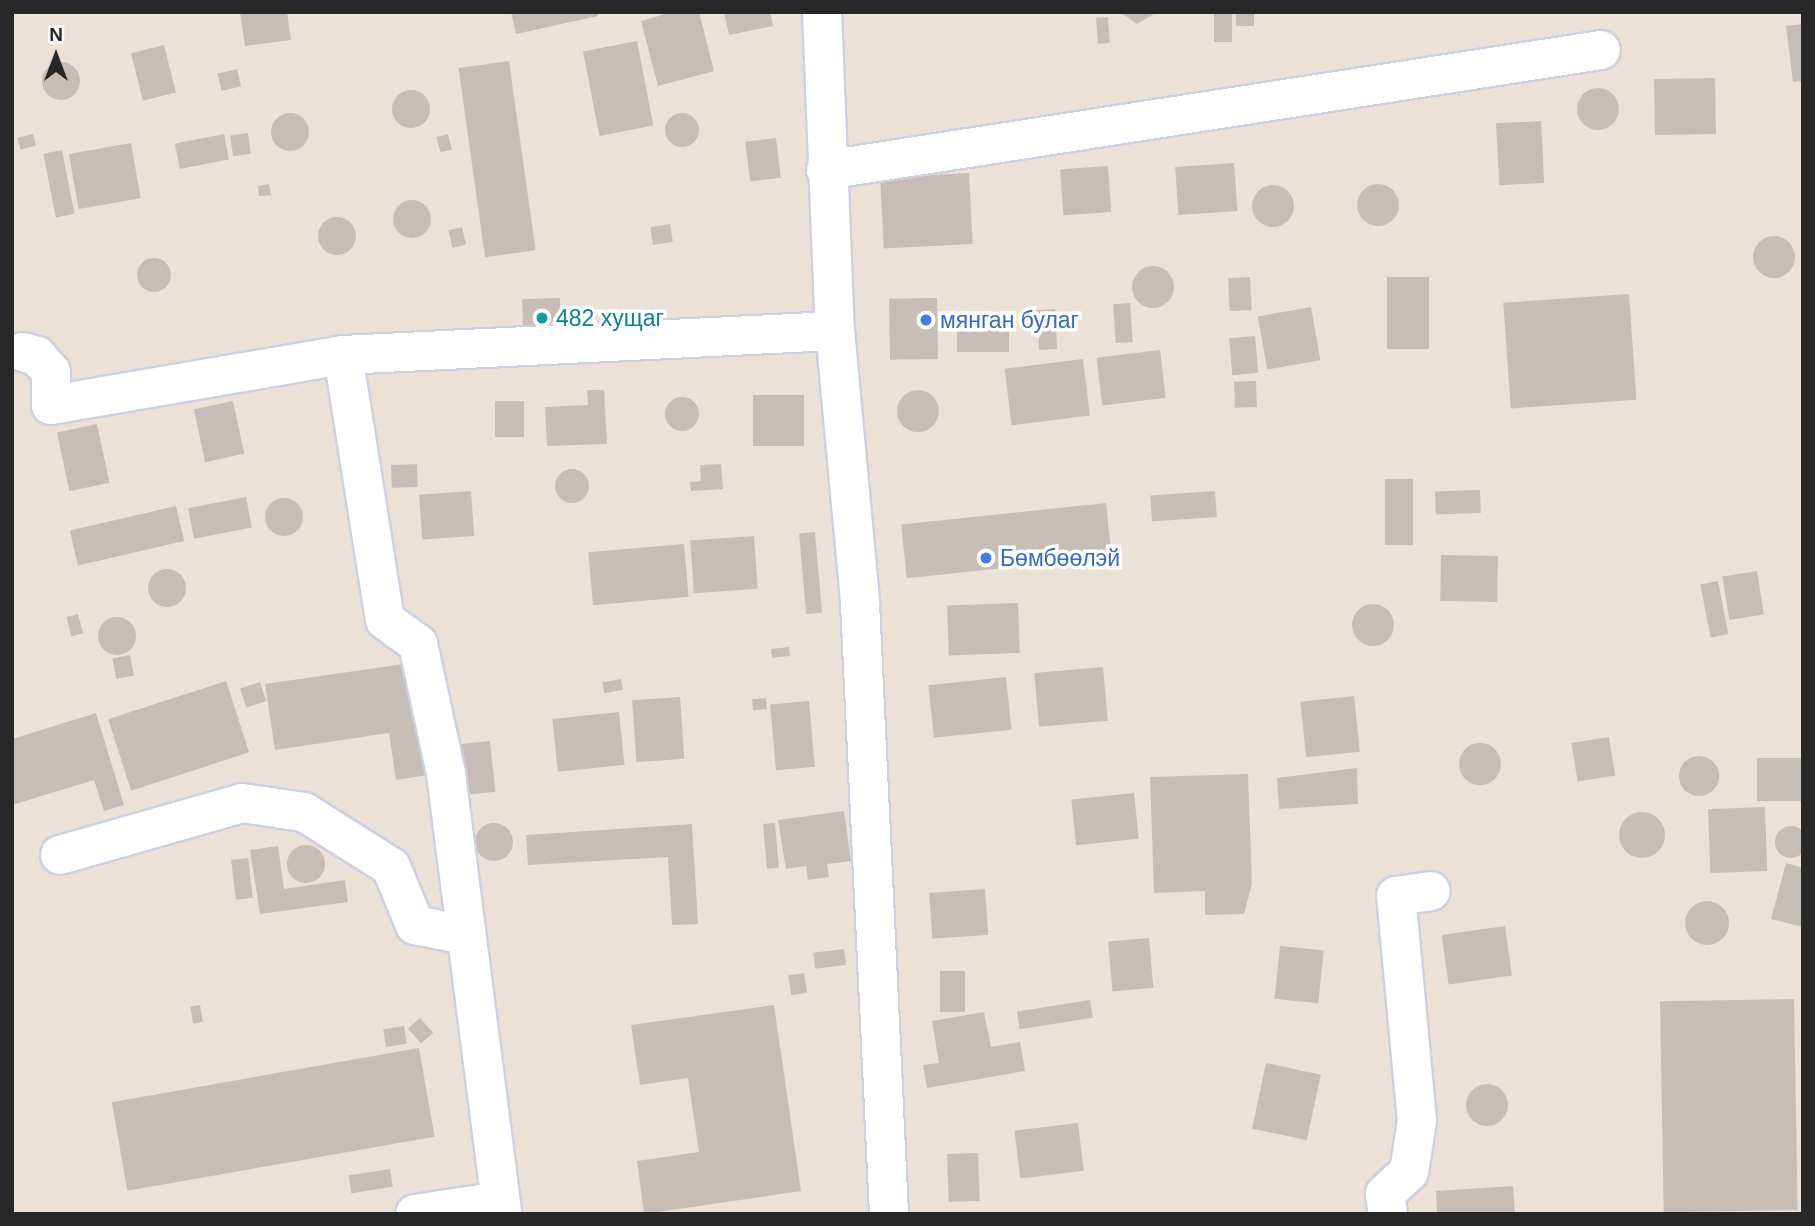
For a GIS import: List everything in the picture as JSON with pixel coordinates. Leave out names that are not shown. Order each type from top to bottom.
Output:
[{"type":"street","points":[[822,12],[826,170],[835,331],[860,603],[889,1214]]},
{"type":"street","points":[[826,170],[1601,50]]},
{"type":"street","points":[[23,352],[37,356],[51,372],[51,405],[343,355],[835,331]]},
{"type":"street","points":[[343,355],[385,620],[418,643],[446,774],[464,935],[501,1207],[415,1214]]},
{"type":"street","points":[[60,855],[242,803],[304,812],[391,867],[415,925],[464,935]]},
{"type":"street","points":[[1388,1214],[1385,1194],[1409,1172],[1417,1121],[1396,896],[1431,891]]},
{"type":"building","points":[[240,12],[287,12],[291,40],[245,46]]},
{"type":"building","points":[[511,12],[597,12],[598,16],[516,34]]},
{"type":"building","points":[[673,12],[699,12],[714,71],[658,86],[641,21]]},
{"type":"building","points":[[724,12],[770,12],[773,26],[729,35]]},
{"type":"building","points":[[1120,12],[1157,12],[1137,24]]},
{"type":"building","points":[[1214,12],[1232,12],[1232,42],[1214,42]]},
{"type":"building","points":[[1236,12],[1254,12],[1254,26],[1236,26]]},
{"type":"building","points":[[1108,17],[1110,43],[1098,44],[1096,18]]},
{"type":"building","points":[[1803,24],[1803,81],[1793,82],[1786,26]]},
{"type":"building","points":[[637,41],[653,125],[599,136],[583,51]]},
{"type":"building","points":[[164,45],[176,93],[143,101],[131,53]]},
{"type":"building","points":[[509,61],[536,250],[485,257],[458,68]]},
{"type":"building","points":[[61,62],[74,68],[80,81],[74,94],[61,100],[48,94],[42,81],[48,68]]},
{"type":"building","points":[[237,69],[241,87],[222,91],[218,73]]},
{"type":"building","points":[[1715,78],[1716,134],[1655,135],[1654,79]]},
{"type":"building","points":[[1598,88],[1613,94],[1619,109],[1613,124],[1598,130],[1583,124],[1577,109],[1583,94]]},
{"type":"building","points":[[411,90],[424,96],[430,109],[424,122],[411,128],[398,122],[392,109],[398,96]]},
{"type":"building","points":[[290,113],[303,119],[309,132],[303,145],[290,151],[277,145],[271,132],[277,119]]},
{"type":"building","points":[[682,113],[694,118],[699,130],[694,142],[682,147],[670,142],[665,130],[670,118]]},
{"type":"building","points":[[1541,121],[1544,183],[1499,185],[1496,123]]},
{"type":"building","points":[[248,133],[251,154],[233,156],[230,136]]},
{"type":"building","points":[[33,134],[36,146],[20,150],[17,138]]},
{"type":"building","points":[[224,134],[229,160],[180,169],[175,144]]},
{"type":"building","points":[[448,134],[452,149],[441,153],[436,137]]},
{"type":"building","points":[[776,138],[781,178],[750,181],[745,142]]},
{"type":"building","points":[[131,143],[141,198],[79,209],[69,154]]},
{"type":"building","points":[[62,150],[74,214],[56,217],[43,154]]},
{"type":"building","points":[[1234,163],[1237,211],[1178,215],[1175,167]]},
{"type":"building","points":[[1108,166],[1111,212],[1063,215],[1060,169]]},
{"type":"building","points":[[969,173],[973,244],[884,249],[880,178]]},
{"type":"building","points":[[269,184],[271,195],[259,196],[258,186]]},
{"type":"building","points":[[1378,184],[1393,190],[1399,205],[1393,220],[1378,226],[1363,220],[1357,205],[1363,190]]},
{"type":"building","points":[[1273,185],[1288,191],[1294,206],[1288,221],[1273,227],[1258,221],[1252,206],[1258,191]]},
{"type":"building","points":[[412,200],[425,206],[431,219],[425,232],[412,238],[399,232],[393,219],[399,206]]},
{"type":"building","points":[[337,217],[350,223],[356,236],[350,249],[337,255],[324,249],[318,236],[324,223]]},
{"type":"building","points":[[670,224],[673,242],[653,245],[650,227]]},
{"type":"building","points":[[462,227],[466,245],[452,248],[448,230]]},
{"type":"building","points":[[1774,236],[1789,242],[1795,257],[1789,272],[1774,278],[1759,272],[1753,257],[1759,242]]},
{"type":"building","points":[[154,258],[166,263],[171,275],[166,287],[154,292],[142,287],[137,275],[142,263]]},
{"type":"building","points":[[1153,266],[1168,272],[1174,287],[1168,302],[1153,308],[1138,302],[1132,287],[1138,272]]},
{"type":"building","points":[[1250,277],[1252,310],[1230,311],[1228,278]]},
{"type":"building","points":[[1387,277],[1429,277],[1429,349],[1387,349]]},
{"type":"building","points":[[1629,294],[1636,400],[1511,409],[1503,303]]},
{"type":"building","name":"482 хущаг","points":[[560,298],[561,336],[523,337],[522,299]]},
{"type":"building","points":[[937,298],[938,359],[890,360],[889,299]]},
{"type":"building","points":[[1130,303],[1133,342],[1116,343],[1113,304]]},
{"type":"building","points":[[1311,307],[1320,360],[1267,370],[1258,316]]},
{"type":"building","points":[[1055,309],[1057,349],[1039,350],[1037,310]]},
{"type":"building","points":[[957,315],[1009,315],[1009,352],[957,352]]},
{"type":"building","points":[[1255,336],[1258,373],[1232,375],[1229,338]]},
{"type":"building","points":[[1160,350],[1166,398],[1102,405],[1096,358]]},
{"type":"building","points":[[1083,359],[1090,416],[1012,425],[1005,369]]},
{"type":"building","points":[[1256,381],[1257,407],[1235,408],[1234,382]]},
{"type":"building","points":[[587,390],[604,390],[607,444],[547,446],[545,407],[588,405]]},
{"type":"building","points":[[918,390],[933,396],[939,411],[933,426],[918,432],[903,426],[897,411],[903,396]]},
{"type":"building","points":[[753,395],[804,395],[804,446],[753,446]]},
{"type":"building","points":[[682,397],[694,402],[699,414],[694,426],[682,431],[670,426],[665,414],[670,402]]},
{"type":"building","points":[[233,401],[244,454],[205,462],[194,409]]},
{"type":"building","points":[[495,401],[524,401],[524,437],[495,437]]},
{"type":"building","points":[[97,424],[109,483],[69,491],[57,433]]},
{"type":"building","points":[[417,464],[418,487],[392,488],[391,465]]},
{"type":"building","points":[[721,464],[723,489],[691,491],[690,482],[701,481],[700,465]]},
{"type":"building","points":[[572,469],[584,474],[589,486],[584,498],[572,503],[560,498],[555,486],[560,474]]},
{"type":"building","points":[[1385,479],[1413,479],[1413,545],[1385,545]]},
{"type":"building","points":[[1480,490],[1481,513],[1436,515],[1435,492]]},
{"type":"building","points":[[471,491],[474,536],[422,540],[419,495]]},
{"type":"building","points":[[1215,491],[1217,517],[1152,521],[1150,496]]},
{"type":"building","points":[[246,497],[252,527],[194,539],[188,508]]},
{"type":"building","points":[[284,498],[297,504],[303,517],[297,530],[284,536],[271,530],[265,517],[271,504]]},
{"type":"building","points":[[1106,503],[1112,557],[907,578],[901,525]]},
{"type":"building","points":[[176,506],[184,541],[78,566],[70,531]]},
{"type":"building","points":[[815,532],[822,613],[806,614],[799,533]]},
{"type":"building","points":[[754,536],[758,589],[694,593],[690,540]]},
{"type":"building","points":[[684,544],[689,597],[593,605],[588,552]]},
{"type":"building","points":[[1441,555],[1498,556],[1497,602],[1440,601]]},
{"type":"building","points":[[167,569],[180,575],[186,588],[180,601],[167,607],[154,601],[148,588],[154,575]]},
{"type":"building","points":[[1757,571],[1764,614],[1729,620],[1722,576]]},
{"type":"building","points":[[1718,581],[1728,634],[1711,637],[1700,584]]},
{"type":"building","points":[[1018,603],[1020,653],[949,655],[947,605]]},
{"type":"building","points":[[1373,604],[1388,610],[1394,625],[1388,640],[1373,646],[1358,640],[1352,625],[1358,610]]},
{"type":"building","points":[[78,614],[83,633],[72,636],[66,617]]},
{"type":"building","points":[[117,617],[130,623],[136,636],[130,649],[117,655],[104,649],[98,636],[104,623]]},
{"type":"building","points":[[789,647],[790,656],[772,658],[771,649]]},
{"type":"building","points":[[130,655],[134,676],[116,679],[112,658]]},
{"type":"building","points":[[411,663],[428,775],[396,780],[389,733],[275,750],[265,684]]},
{"type":"building","points":[[1103,667],[1108,721],[1039,727],[1034,673]]},
{"type":"building","points":[[1006,677],[1012,730],[934,738],[928,685]]},
{"type":"building","points":[[621,679],[623,690],[604,693],[602,682]]},
{"type":"building","points":[[226,681],[249,752],[131,791],[108,719]]},
{"type":"building","points":[[260,682],[266,701],[246,708],[240,688]]},
{"type":"building","points":[[1354,696],[1360,752],[1306,757],[1300,702]]},
{"type":"building","points":[[680,697],[684,759],[636,762],[632,700]]},
{"type":"building","points":[[766,698],[767,709],[753,710],[752,699]]},
{"type":"building","points":[[809,701],[815,767],[776,770],[770,704]]},
{"type":"building","points":[[619,712],[625,765],[558,772],[552,719]]},
{"type":"building","points":[[96,713],[124,805],[104,811],[94,780],[12,805],[12,739]]},
{"type":"building","points":[[1609,737],[1615,776],[1578,781],[1571,743]]},
{"type":"building","points":[[490,741],[495,792],[465,795],[459,744]]},
{"type":"building","points":[[1480,743],[1495,749],[1501,764],[1495,779],[1480,785],[1465,779],[1459,764],[1465,749]]},
{"type":"building","points":[[1699,756],[1713,762],[1719,776],[1713,790],[1699,796],[1685,790],[1679,776],[1685,762]]},
{"type":"building","points":[[1757,758],[1803,758],[1803,801],[1757,801]]},
{"type":"building","points":[[1357,768],[1358,804],[1279,809],[1277,778]]},
{"type":"building","points":[[1248,774],[1252,884],[1244,914],[1205,915],[1205,891],[1154,893],[1150,777]]},
{"type":"building","points":[[1134,793],[1139,839],[1076,845],[1071,800]]},
{"type":"building","points":[[1765,807],[1767,871],[1710,873],[1708,809]]},
{"type":"building","points":[[844,811],[851,861],[827,864],[829,877],[808,880],[806,866],[786,869],[778,820]]},
{"type":"building","points":[[1642,812],[1658,819],[1665,835],[1658,851],[1642,858],[1626,851],[1619,835],[1626,819]]},
{"type":"building","points":[[494,823],[507,829],[513,842],[507,855],[494,861],[481,855],[475,842],[481,829]]},
{"type":"building","points":[[775,823],[779,868],[767,869],[763,824]]},
{"type":"building","points":[[692,824],[698,924],[672,925],[668,857],[528,865],[526,835]]},
{"type":"building","points":[[1791,826],[1802,831],[1807,842],[1802,853],[1791,858],[1780,853],[1775,842],[1780,831]]},
{"type":"building","points":[[306,845],[319,851],[325,864],[319,877],[306,883],[293,877],[287,864],[293,851]]},
{"type":"building","points":[[278,846],[284,889],[345,880],[348,902],[260,914],[250,850]]},
{"type":"building","points":[[248,858],[253,898],[236,900],[231,860]]},
{"type":"building","points":[[1786,863],[1803,868],[1803,927],[1771,919]]},
{"type":"building","points":[[985,889],[988,935],[932,939],[929,893]]},
{"type":"building","points":[[1707,901],[1716,902],[1723,907],[1728,914],[1728,932],[1723,939],[1716,944],[1707,945],[1698,944],[1691,939],[1686,932],[1685,923],[1686,914],[1691,907],[1698,902]]},
{"type":"building","points":[[1505,926],[1512,976],[1449,984],[1442,935]]},
{"type":"building","points":[[1149,938],[1153,988],[1113,991],[1108,942]]},
{"type":"building","points":[[1280,946],[1324,951],[1318,1003],[1274,999]]},
{"type":"building","points":[[844,949],[846,965],[815,969],[813,953]]},
{"type":"building","points":[[940,971],[965,971],[965,1012],[940,1012]]},
{"type":"building","points":[[804,973],[807,993],[791,995],[788,976]]},
{"type":"building","points":[[1794,999],[1798,1210],[1664,1212],[1660,1001]]},
{"type":"building","points":[[1090,1000],[1093,1018],[1020,1029],[1017,1012]]},
{"type":"building","points":[[200,1005],[203,1022],[193,1023],[190,1007]]},
{"type":"building","points":[[774,1005],[801,1191],[644,1214],[637,1161],[699,1152],[688,1078],[640,1085],[631,1025]]},
{"type":"building","points":[[984,1012],[991,1047],[1020,1042],[1025,1071],[927,1088],[923,1065],[939,1063],[932,1021]]},
{"type":"building","points":[[420,1018],[433,1033],[421,1044],[408,1028]]},
{"type":"building","points":[[404,1026],[407,1044],[386,1047],[383,1029]]},
{"type":"building","points":[[419,1048],[435,1137],[127,1191],[112,1102]]},
{"type":"building","points":[[1266,1063],[1321,1075],[1307,1140],[1252,1129]]},
{"type":"building","points":[[1487,1084],[1502,1090],[1508,1105],[1502,1120],[1487,1126],[1472,1120],[1466,1105],[1472,1090]]},
{"type":"building","points":[[1078,1123],[1084,1171],[1020,1178],[1014,1131]]},
{"type":"building","points":[[978,1153],[980,1201],[949,1202],[947,1154]]},
{"type":"building","points":[[390,1169],[393,1187],[351,1193],[349,1176]]},
{"type":"building","points":[[1513,1186],[1515,1214],[1437,1214],[1436,1191]]},
{"type":"place","name":"482 хущаг","points":[[542,318]]},
{"type":"place","name":"мянган булаг","points":[[926,320]]},
{"type":"place","name":"Бөмбөөлэй","points":[[986,558]]}]
